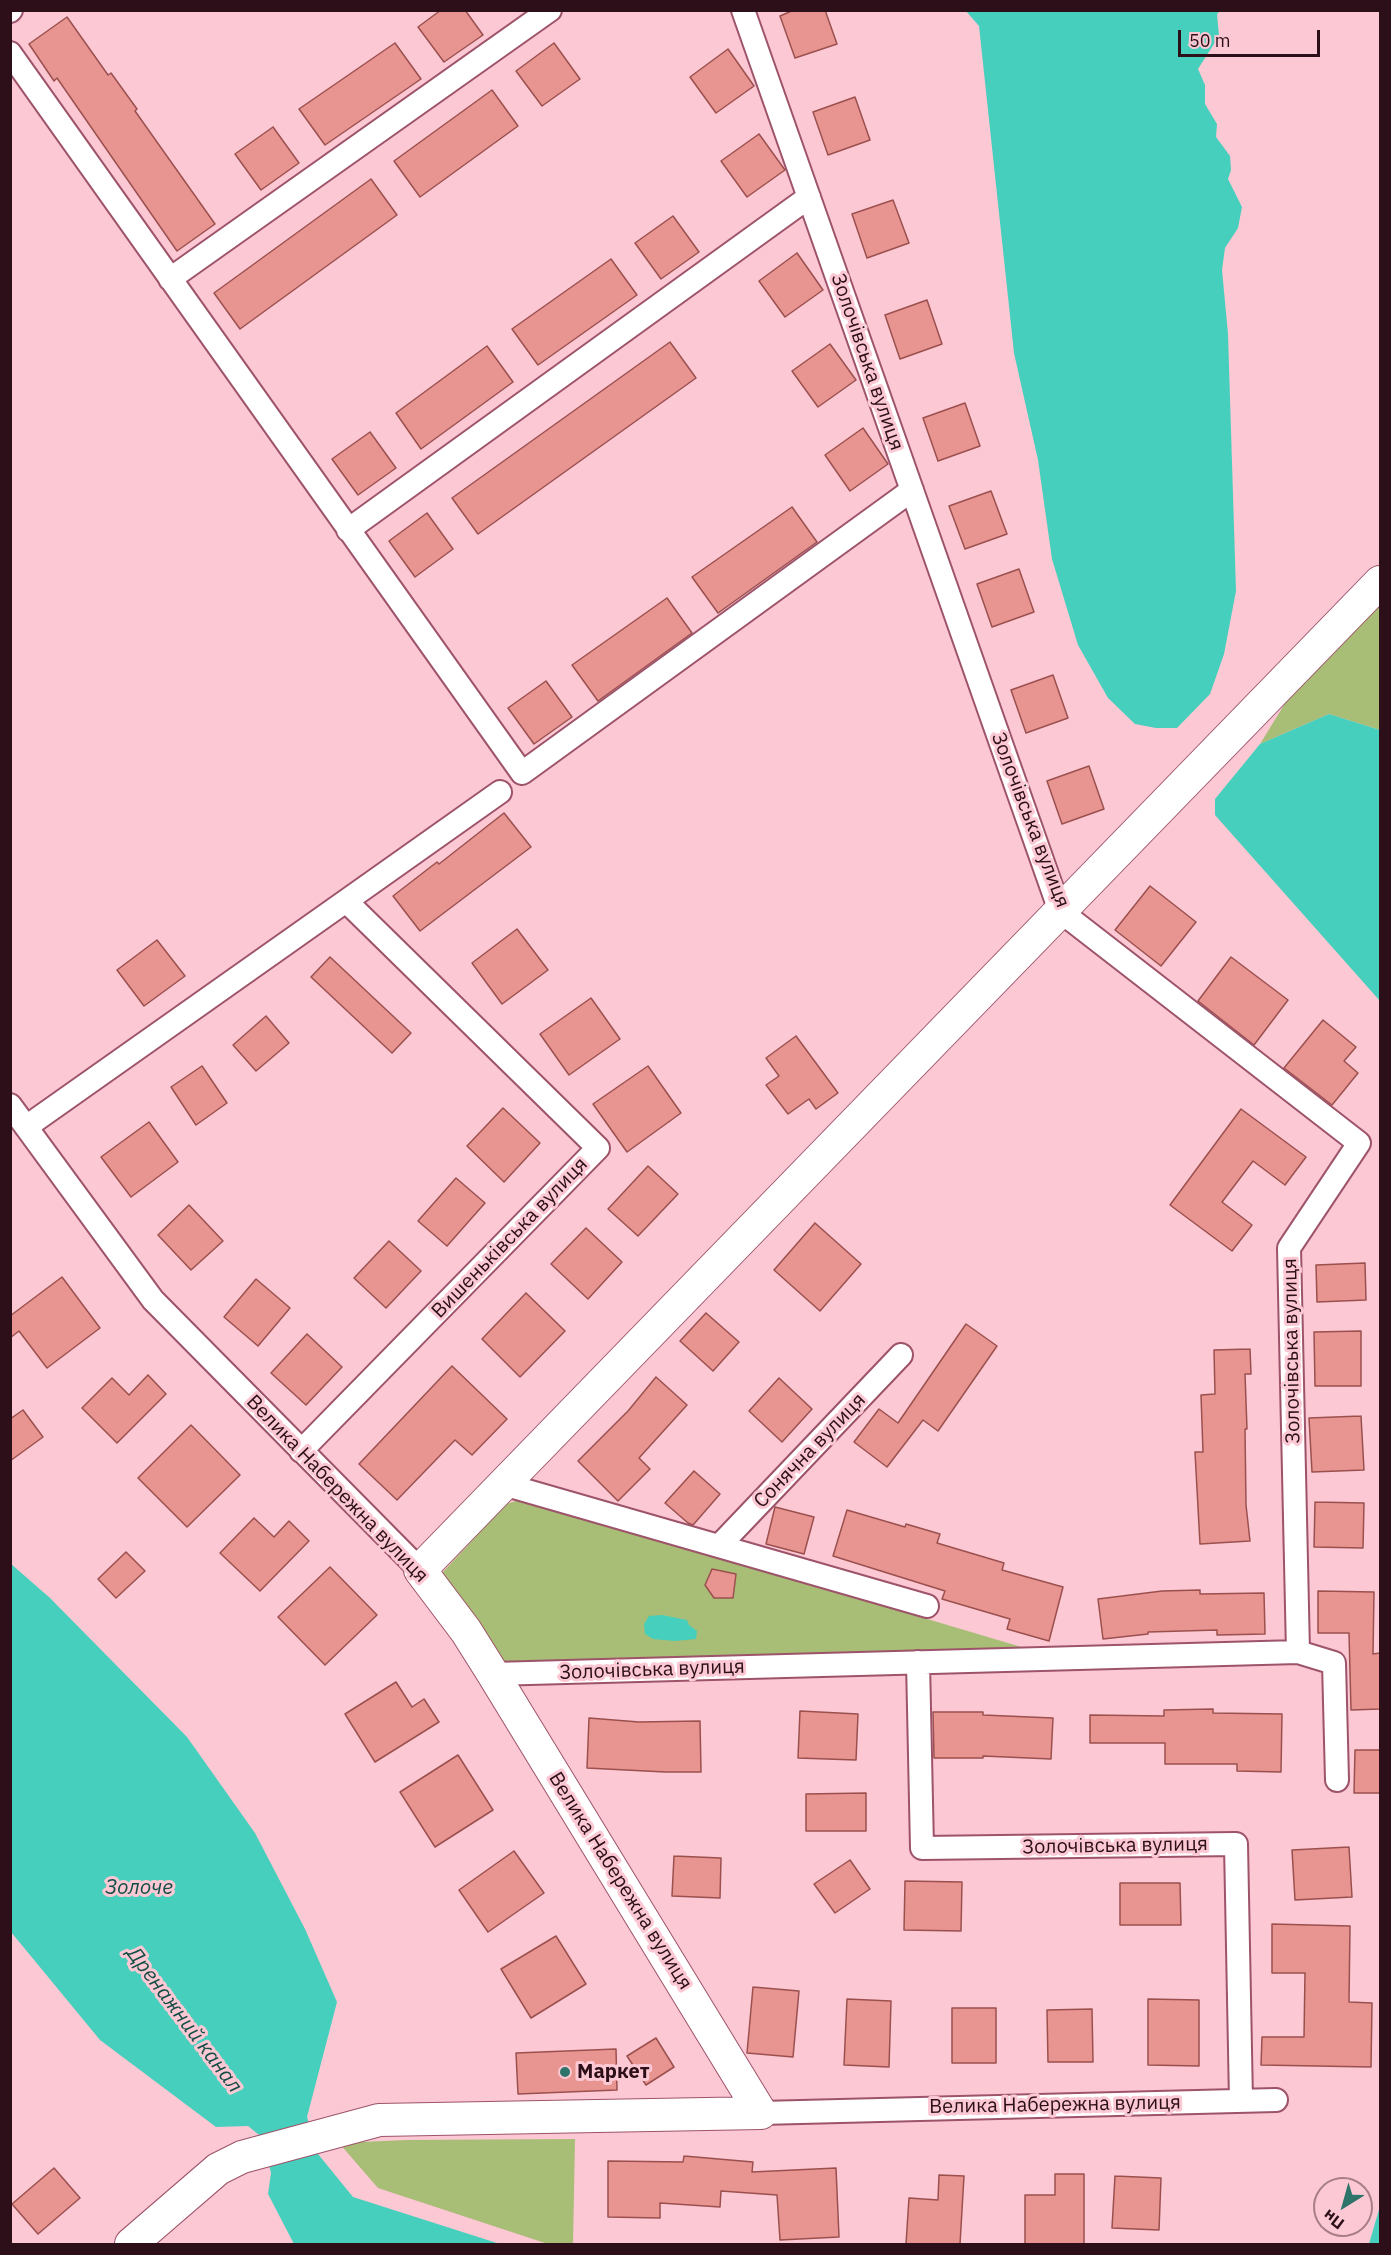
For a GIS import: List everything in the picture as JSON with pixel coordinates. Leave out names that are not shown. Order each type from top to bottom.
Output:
[{"type":"street","points":[[170,279],[550,10]]},
{"type":"street","name":"Золочівська вулиця","points":[[743,10],[1060,910],[1359,1143],[1289,1248],[1298,1652]]},
{"type":"street","points":[[10,53],[522,773],[912,490]]},
{"type":"street","points":[[348,530],[809,197]]},
{"type":"street","points":[[420,1570],[1380,582]]},
{"type":"street","points":[[26,1127],[500,792]]},
{"type":"street","name":"Вишеньківська вулиця","points":[[301,1451],[598,1148],[346,901]]},
{"type":"street","name":"Велика Набережна вулиця","points":[[10,1105],[153,1300],[420,1570],[466,1632],[493,1674],[761,2113]]},
{"type":"street","name":"Сонячна вулиця","points":[[719,1546],[901,1355]]},
{"type":"street","points":[[503,1484],[927,1606]]},
{"type":"street","name":"Золочівська вулиця","points":[[493,1674],[1298,1652],[1334,1663],[1337,1780]]},
{"type":"street","name":"Золочівська вулиця","points":[[918,1662],[922,1848],[1236,1844],[1241,2101]]},
{"type":"street","name":"Велика Набережна вулиця","points":[[131,2244],[218,2169],[242,2157],[379,2121],[1276,2100]]},
{"type":"shaded area","points":[[1380,601],[1380,730],[1329,714],[1260,744],[1292,692]]},
{"type":"shaded area","points":[[523,1499],[1035,1651],[496,1667],[440,1589],[442,1573],[506,1504]]},
{"type":"shaded area","points":[[575,2139],[573,2244],[548,2244],[378,2188],[339,2143],[406,2140]]},
{"type":"water","points":[[966,11],[1220,11],[1217,14],[1219,36],[1198,69],[1205,85],[1205,104],[1217,124],[1216,137],[1230,156],[1231,170],[1228,179],[1242,207],[1238,228],[1225,248],[1222,270],[1228,334],[1236,591],[1224,654],[1210,694],[1177,728],[1156,728],[1135,724],[1108,698],[1078,645],[1052,559],[1038,460],[1014,353],[979,26]]},
{"type":"water","points":[[1329,714],[1380,730],[1380,1001],[1215,815],[1215,799],[1260,744]]},
{"type":"water","name":"Золоче","points":[[10,1563],[50,1598],[187,1737],[255,1833],[305,1929],[337,2002],[307,2117],[318,2154],[353,2197],[500,2244],[294,2244],[268,2194],[271,2173],[263,2138],[248,2126],[216,2127],[100,2040],[11,1932]]},
{"type":"water","points":[[662,1615],[687,1620],[689,1625],[697,1631],[696,1639],[675,1641],[653,1639],[645,1634],[644,1624],[649,1616]]},
{"type":"water","points":[[1380,2206],[1380,2244],[1369,2244],[1373,2237]]},
{"type":"building","points":[[441,10],[465,10],[483,35],[444,62],[418,27]]},
{"type":"building","points":[[794,10],[825,10],[837,44],[795,58],[780,16]]},
{"type":"building","points":[[67,17],[108,75],[111,73],[137,109],[135,111],[215,224],[177,251],[57,78],[54,81],[29,44]]},
{"type":"building","points":[[395,43],[421,79],[325,145],[299,109]]},
{"type":"building","points":[[554,43],[580,79],[542,106],[516,71]]},
{"type":"building","points":[[728,49],[754,86],[716,113],[690,77]]},
{"type":"building","points":[[492,90],[518,126],[420,197],[394,161]]},
{"type":"building","points":[[855,97],[870,140],[828,155],[813,112]]},
{"type":"building","points":[[273,127],[299,163],[261,190],[235,154]]},
{"type":"building","points":[[759,134],[785,170],[747,197],[721,161]]},
{"type":"building","points":[[371,179],[397,215],[240,329],[214,293]]},
{"type":"building","points":[[893,200],[909,243],[867,258],[852,214]]},
{"type":"building","points":[[673,216],[699,252],[661,279],[635,243]]},
{"type":"building","points":[[797,253],[823,290],[785,317],[759,281]]},
{"type":"building","points":[[611,259],[637,295],[538,365],[512,329]]},
{"type":"building","points":[[927,300],[942,344],[900,359],[885,315]]},
{"type":"building","points":[[670,342],[696,378],[478,534],[452,498]]},
{"type":"building","points":[[830,344],[856,380],[818,407],[792,371]]},
{"type":"building","points":[[487,346],[513,382],[421,449],[396,413]]},
{"type":"building","points":[[965,403],[980,446],[938,461],[923,418]]},
{"type":"building","points":[[863,428],[888,464],[850,491],[825,455]]},
{"type":"building","points":[[370,432],[396,468],[358,495],[332,459]]},
{"type":"building","points":[[991,491],[1007,534],[965,549],[949,506]]},
{"type":"building","points":[[792,507],[817,542],[718,613],[692,577]]},
{"type":"building","points":[[427,513],[453,549],[415,577],[389,541]]},
{"type":"building","points":[[1019,569],[1034,612],[992,627],[977,584]]},
{"type":"building","points":[[667,598],[692,633],[598,701],[572,665]]},
{"type":"building","points":[[1053,675],[1068,718],[1026,733],[1011,690]]},
{"type":"building","points":[[546,681],[572,717],[534,744],[508,708]]},
{"type":"building","points":[[1089,766],[1104,809],[1062,824],[1047,781]]},
{"type":"building","points":[[504,813],[531,847],[420,931],[393,896],[437,862],[439,864]]},
{"type":"building","points":[[1150,886],[1196,922],[1161,966],[1115,930]]},
{"type":"building","points":[[517,929],[548,970],[502,1004],[472,963]]},
{"type":"building","points":[[157,940],[185,976],[144,1006],[117,970]]},
{"type":"building","points":[[330,957],[411,1033],[392,1053],[311,977]]},
{"type":"building","points":[[1231,957],[1288,1000],[1254,1045],[1198,1001]]},
{"type":"building","points":[[591,998],[620,1039],[569,1075],[540,1034]]},
{"type":"building","points":[[266,1016],[289,1043],[256,1071],[233,1045]]},
{"type":"building","points":[[1323,1020],[1356,1047],[1344,1061],[1358,1073],[1332,1105],[1284,1068]]},
{"type":"building","points":[[796,1036],[838,1093],[816,1109],[809,1099],[788,1114],[766,1085],[779,1076],[766,1058]]},
{"type":"building","points":[[202,1066],[227,1103],[196,1125],[171,1087]]},
{"type":"building","points":[[648,1066],[681,1113],[627,1152],[593,1104]]},
{"type":"building","points":[[503,1108],[540,1143],[504,1182],[467,1146]]},
{"type":"building","points":[[1241,1109],[1306,1157],[1285,1185],[1253,1161],[1222,1202],[1252,1225],[1232,1251],[1170,1205]]},
{"type":"building","points":[[149,1122],[178,1162],[131,1197],[101,1157]]},
{"type":"building","points":[[648,1166],[678,1194],[638,1236],[608,1209]]},
{"type":"building","points":[[456,1178],[485,1203],[447,1246],[418,1221]]},
{"type":"building","points":[[189,1205],[223,1241],[191,1270],[158,1235]]},
{"type":"building","points":[[815,1223],[861,1264],[820,1311],[774,1270]]},
{"type":"building","points":[[586,1228],[622,1262],[588,1299],[551,1264]]},
{"type":"building","points":[[389,1241],[421,1271],[386,1308],[354,1278]]},
{"type":"building","points":[[1365,1263],[1366,1300],[1317,1302],[1316,1265]]},
{"type":"building","points":[[62,1277],[100,1328],[47,1368],[19,1331],[10,1338],[10,1316]]},
{"type":"building","points":[[256,1279],[290,1308],[258,1346],[224,1317]]},
{"type":"building","points":[[526,1293],[565,1331],[520,1377],[482,1339]]},
{"type":"building","points":[[706,1313],[739,1342],[713,1371],[680,1341]]},
{"type":"building","points":[[966,1324],[997,1346],[938,1431],[923,1420],[887,1467],[854,1442],[879,1409],[898,1423]]},
{"type":"building","points":[[1361,1331],[1361,1386],[1315,1386],[1314,1332]]},
{"type":"building","points":[[307,1334],[342,1367],[306,1405],[271,1373]]},
{"type":"building","points":[[1250,1349],[1251,1374],[1245,1374],[1247,1429],[1245,1429],[1246,1505],[1250,1541],[1200,1544],[1195,1452],[1203,1452],[1201,1395],[1215,1394],[1214,1350]]},
{"type":"building","points":[[452,1366],[507,1419],[472,1455],[455,1440],[397,1500],[359,1464]]},
{"type":"building","points":[[148,1375],[166,1394],[117,1443],[82,1408],[112,1378],[129,1395]]},
{"type":"building","points":[[656,1377],[687,1405],[639,1458],[650,1469],[618,1501],[578,1461],[628,1411]]},
{"type":"building","points":[[779,1378],[812,1409],[782,1442],[749,1411]]},
{"type":"building","points":[[23,1410],[43,1437],[10,1461],[10,1419]]},
{"type":"building","points":[[1361,1416],[1364,1470],[1312,1472],[1309,1418]]},
{"type":"building","points":[[191,1425],[240,1475],[187,1527],[138,1478]]},
{"type":"building","points":[[694,1471],[720,1494],[693,1525],[665,1503]]},
{"type":"building","points":[[1315,1502],[1364,1503],[1363,1548],[1314,1547]]},
{"type":"building","points":[[775,1507],[814,1517],[804,1554],[766,1544]]},
{"type":"building","points":[[847,1510],[905,1527],[906,1524],[940,1534],[937,1543],[1004,1563],[1002,1570],[1063,1587],[1049,1641],[1007,1629],[1010,1619],[942,1599],[945,1591],[833,1556]]},
{"type":"building","points":[[254,1518],[274,1537],[289,1521],[309,1541],[260,1591],[220,1553]]},
{"type":"building","points":[[126,1552],[145,1571],[116,1598],[98,1579]]},
{"type":"building","points":[[330,1567],[377,1615],[325,1665],[278,1617]]},
{"type":"building","points":[[712,1569],[736,1574],[733,1598],[714,1598],[705,1585]]},
{"type":"building","points":[[1200,1590],[1200,1594],[1264,1593],[1265,1634],[1217,1635],[1217,1630],[1148,1632],[1148,1634],[1103,1639],[1098,1599],[1162,1591]]},
{"type":"building","points":[[1318,1591],[1374,1592],[1373,1654],[1380,1653],[1380,1709],[1351,1710],[1349,1633],[1318,1633]]},
{"type":"building","points":[[396,1682],[412,1707],[424,1699],[439,1722],[375,1762],[345,1714]]},
{"type":"building","points":[[1213,1709],[1213,1713],[1282,1714],[1281,1772],[1237,1771],[1237,1764],[1165,1764],[1165,1743],[1090,1743],[1090,1715],[1164,1716],[1164,1710]]},
{"type":"building","points":[[800,1711],[858,1714],[856,1760],[798,1758]]},
{"type":"building","points":[[933,1712],[983,1712],[983,1715],[1053,1718],[1051,1759],[983,1756],[983,1758],[934,1758]]},
{"type":"building","points":[[589,1718],[639,1722],[700,1721],[701,1772],[587,1768]]},
{"type":"building","points":[[1355,1750],[1380,1750],[1380,1793],[1354,1793]]},
{"type":"building","points":[[458,1755],[493,1810],[435,1847],[400,1792]]},
{"type":"building","points":[[866,1793],[866,1831],[806,1831],[806,1794]]},
{"type":"building","points":[[1349,1847],[1352,1897],[1295,1900],[1292,1850]]},
{"type":"building","points":[[514,1851],[544,1893],[488,1932],[459,1890]]},
{"type":"building","points":[[674,1856],[721,1858],[720,1898],[672,1896]]},
{"type":"building","points":[[850,1860],[870,1889],[835,1913],[814,1884]]},
{"type":"building","points":[[905,1881],[962,1882],[961,1931],[904,1930]]},
{"type":"building","points":[[1120,1883],[1180,1883],[1181,1925],[1120,1925]]},
{"type":"building","points":[[1272,1924],[1350,1926],[1349,2002],[1372,2003],[1371,2067],[1261,2065],[1262,2037],[1304,2037],[1305,1973],[1272,1973]]},
{"type":"building","points":[[556,1936],[586,1984],[531,2018],[501,1969]]},
{"type":"building","points":[[753,1987],[799,1991],[793,2057],[747,2053]]},
{"type":"building","points":[[847,1999],[891,2001],[889,2067],[844,2065]]},
{"type":"building","points":[[1148,1999],[1199,2000],[1199,2066],[1148,2065]]},
{"type":"building","points":[[952,2008],[996,2008],[996,2063],[952,2063]]},
{"type":"building","points":[[1092,2009],[1093,2062],[1048,2062],[1047,2010]]},
{"type":"building","points":[[656,2038],[674,2067],[646,2085],[627,2056]]},
{"type":"building","points":[[616,2049],[617,2090],[518,2094],[516,2053]]},
{"type":"building","points":[[684,2156],[753,2162],[752,2172],[836,2168],[839,2237],[780,2240],[777,2195],[721,2191],[720,2207],[660,2203],[660,2218],[608,2217],[608,2161],[683,2162]]},
{"type":"building","points":[[54,2168],[80,2198],[38,2234],[12,2204]]},
{"type":"building","points":[[1055,2174],[1084,2174],[1084,2244],[1025,2244],[1025,2195],[1055,2195]]},
{"type":"building","points":[[939,2175],[964,2176],[960,2244],[906,2244],[909,2198],[938,2200]]},
{"type":"building","points":[[1115,2176],[1161,2178],[1159,2230],[1112,2228]]},
{"type":"place","name":"Маркет","points":[[565,2072]]},
{"type":"water label","name":"Дренажний канал","points":[[184,2020]]}]
